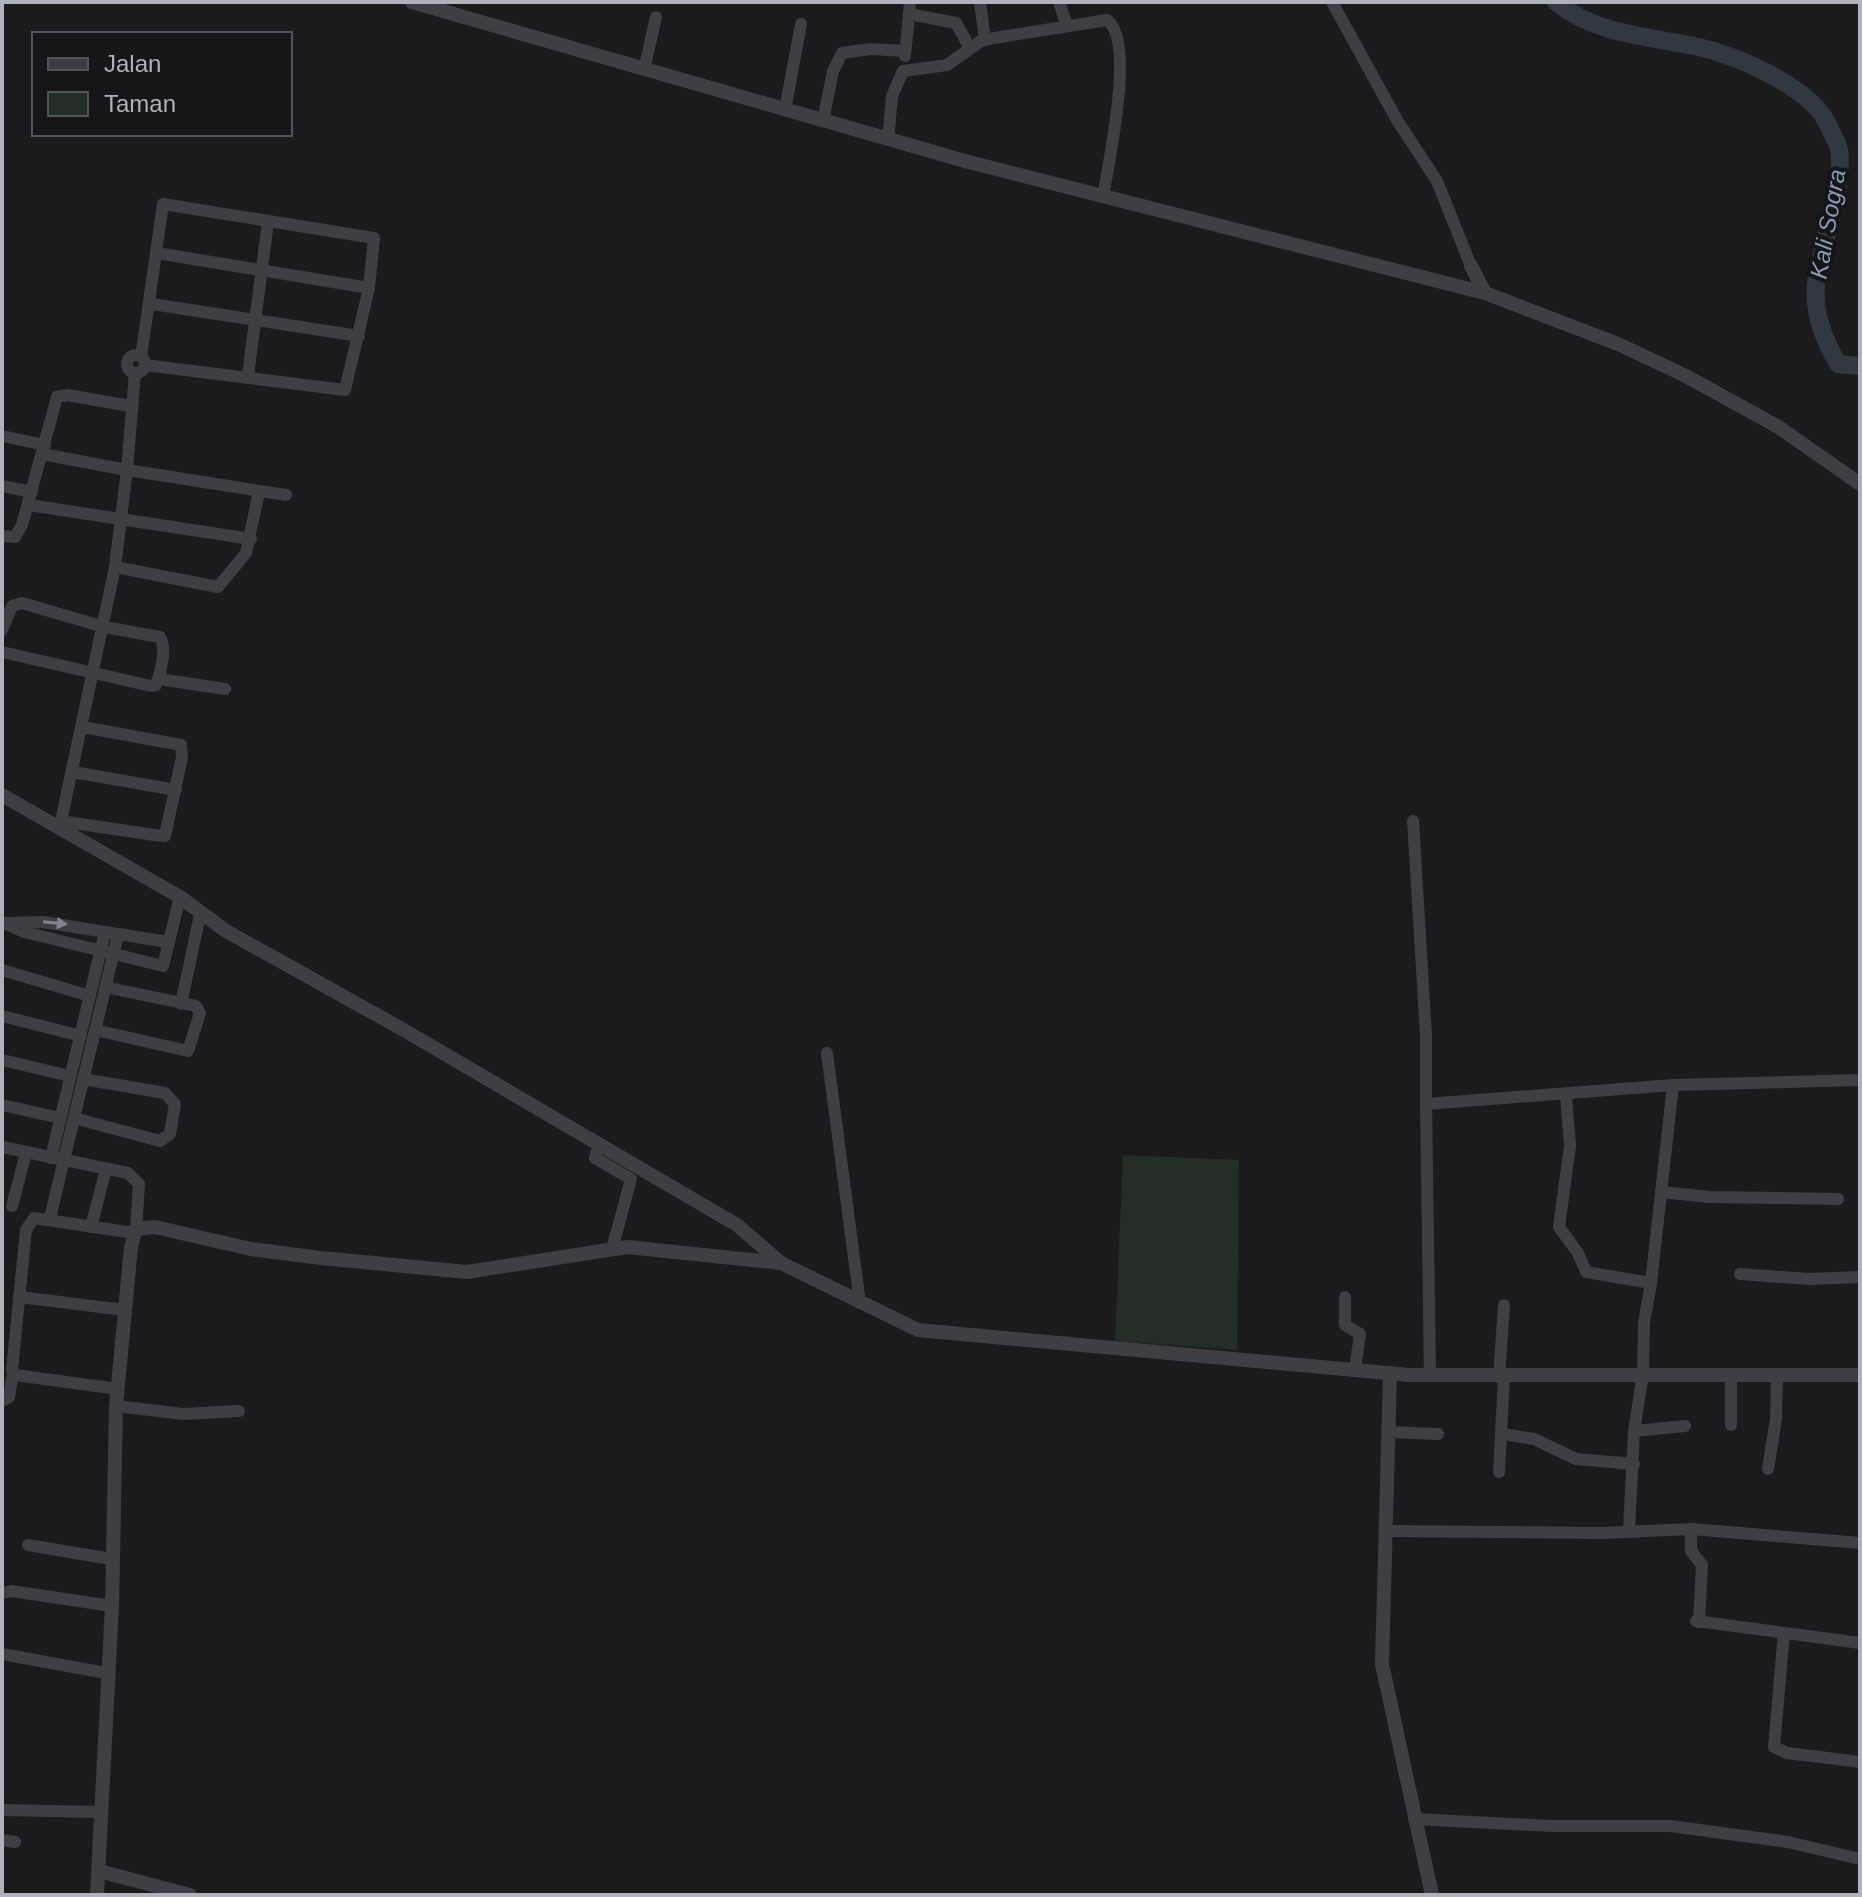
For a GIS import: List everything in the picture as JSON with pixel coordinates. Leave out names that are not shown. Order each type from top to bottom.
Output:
[{"type":"street","points":[[412,2],[888,140],[1485,293],[1618,344],[1684,375],[1777,426],[1860,484]]},
{"type":"street","points":[[980,2],[985,40]]},
{"type":"street","points":[[1059,2],[1067,26]]},
{"type":"street","points":[[1332,2],[1397,120],[1437,181],[1485,293]]},
{"type":"street","points":[[888,140],[892,96],[903,71],[910,8],[956,23],[970,48]]},
{"type":"street","points":[[644,70],[656,17]]},
{"type":"street","points":[[903,71],[947,65],[985,40],[1107,20],[1115,33],[1119,61],[1117,111],[1103,197]]},
{"type":"street","points":[[785,110],[801,24]]},
{"type":"street","points":[[823,121],[833,71],[842,53],[870,49],[905,51]]},
{"type":"street","points":[[60,824],[95,674],[115,567],[127,470],[130,406],[152,304],[161,207],[166,203],[374,238],[369,288],[345,390],[248,375],[140,365]]},
{"type":"street","points":[[248,375],[268,222]]},
{"type":"street","points":[[157,253],[369,288]]},
{"type":"street","points":[[1459,286],[1471,266]]},
{"type":"street","points":[[152,304],[359,336]]},
{"type":"street","points":[[2,536],[18,534],[44,450],[55,400],[61,395],[130,406]]},
{"type":"street","points":[[2,436],[44,450],[127,470],[286,495]]},
{"type":"street","points":[[2,486],[83,516],[122,518],[251,539]]},
{"type":"street","points":[[115,567],[216,588],[244,556],[251,539],[259,492]]},
{"type":"street","points":[[2,630],[15,603],[104,627],[160,637],[164,644],[159,679],[156,685],[151,686],[2,652]]},
{"type":"street","points":[[159,679],[225,689]]},
{"type":"street","points":[[60,824],[165,836],[176,790],[181,745],[83,727]]},
{"type":"street","points":[[73,772],[176,790]]},
{"type":"street","points":[[2,795],[60,824],[180,897],[200,915],[737,1225],[781,1263],[918,1330],[1385,1373],[1501,1377],[1860,1375]]},
{"type":"street","points":[[1413,821],[1426,1035],[1430,1374]]},
{"type":"street","points":[[3,923],[24,932],[163,966],[180,897]]},
{"type":"street","points":[[181,1004],[200,915]]},
{"type":"street","points":[[3,923],[43,922],[168,942]]},
{"type":"street","points":[[77,1078],[81,1036],[90,996],[112,934]]},
{"type":"street","points":[[50,1218],[57,1160],[67,1118],[105,987],[107,952]]},
{"type":"street","points":[[2,970],[90,996]]},
{"type":"street","points":[[95,1030],[188,1051],[200,1013],[196,1006],[105,987]]},
{"type":"street","points":[[2,1016],[81,1036]]},
{"type":"street","points":[[827,1053],[860,1303]]},
{"type":"street","points":[[2,1060],[77,1078],[165,1093],[175,1104],[170,1134],[160,1141],[2,1105]]},
{"type":"street","points":[[1426,1104],[1673,1085],[1860,1080]]},
{"type":"street","points":[[1629,1530],[1634,1431],[1643,1374],[1644,1323],[1673,1085]]},
{"type":"street","points":[[1566,1095],[1570,1146],[1559,1224],[1561,1234],[1578,1253],[1586,1272],[1651,1283]]},
{"type":"street","points":[[598,1146],[596,1159],[631,1179],[612,1249]]},
{"type":"street","points":[[2,1147],[128,1173],[139,1184],[116,1406],[112,1606],[106,1673],[97,1895]]},
{"type":"street","points":[[12,1206],[26,1153]]},
{"type":"street","points":[[91,1227],[106,1169]]},
{"type":"street","points":[[1661,1192],[1709,1197],[1838,1199]]},
{"type":"street","points":[[2,1401],[9,1397],[26,1230],[34,1218],[135,1231],[155,1227],[251,1249],[467,1272],[612,1249],[644,1247],[781,1263]]},
{"type":"street","points":[[1740,1274],[1808,1279],[1860,1277]]},
{"type":"street","points":[[19,1297],[125,1310]]},
{"type":"street","points":[[1345,1297],[1345,1325],[1360,1334],[1358,1369]]},
{"type":"street","points":[[1499,1472],[1503,1434],[1501,1377],[1504,1305]]},
{"type":"street","points":[[13,1373],[118,1389]]},
{"type":"street","points":[[1385,1373],[1388,1432],[1382,1664],[1432,1895]]},
{"type":"street","points":[[1731,1374],[1731,1425]]},
{"type":"street","points":[[1768,1469],[1776,1419],[1777,1374]]},
{"type":"street","points":[[116,1406],[183,1414],[239,1411]]},
{"type":"street","points":[[1634,1431],[1685,1426]]},
{"type":"street","points":[[1388,1432],[1438,1434]]},
{"type":"street","points":[[1503,1434],[1534,1439],[1576,1459],[1634,1464]]},
{"type":"street","points":[[1385,1531],[1604,1533],[1691,1529],[1860,1543]]},
{"type":"street","points":[[1691,1529],[1691,1551],[1702,1565],[1698,1622],[1860,1643]]},
{"type":"street","points":[[28,1545],[111,1559]]},
{"type":"street","points":[[2,1593],[11,1591],[112,1606]]},
{"type":"street","points":[[1784,1633],[1774,1747],[1787,1753],[1860,1762]]},
{"type":"street","points":[[2,1654],[106,1673]]},
{"type":"street","points":[[2,1810],[99,1812]]},
{"type":"street","points":[[1414,1819],[1552,1826],[1670,1826],[1788,1842],[1860,1859]]},
{"type":"street","points":[[99,1871],[190,1895]]},
{"type":"green space","points":[[1123,1155],[1239,1160],[1237,1350],[1115,1341]]},
{"type":"waterway","name":"Kali Sogra","points":[[1556,2],[1571,13],[1604,27],[1710,50],[1747,63],[1785,83],[1815,106],[1828,124],[1840,153],[1837,189],[1818,269],[1818,316],[1838,364],[1860,366]]}]
